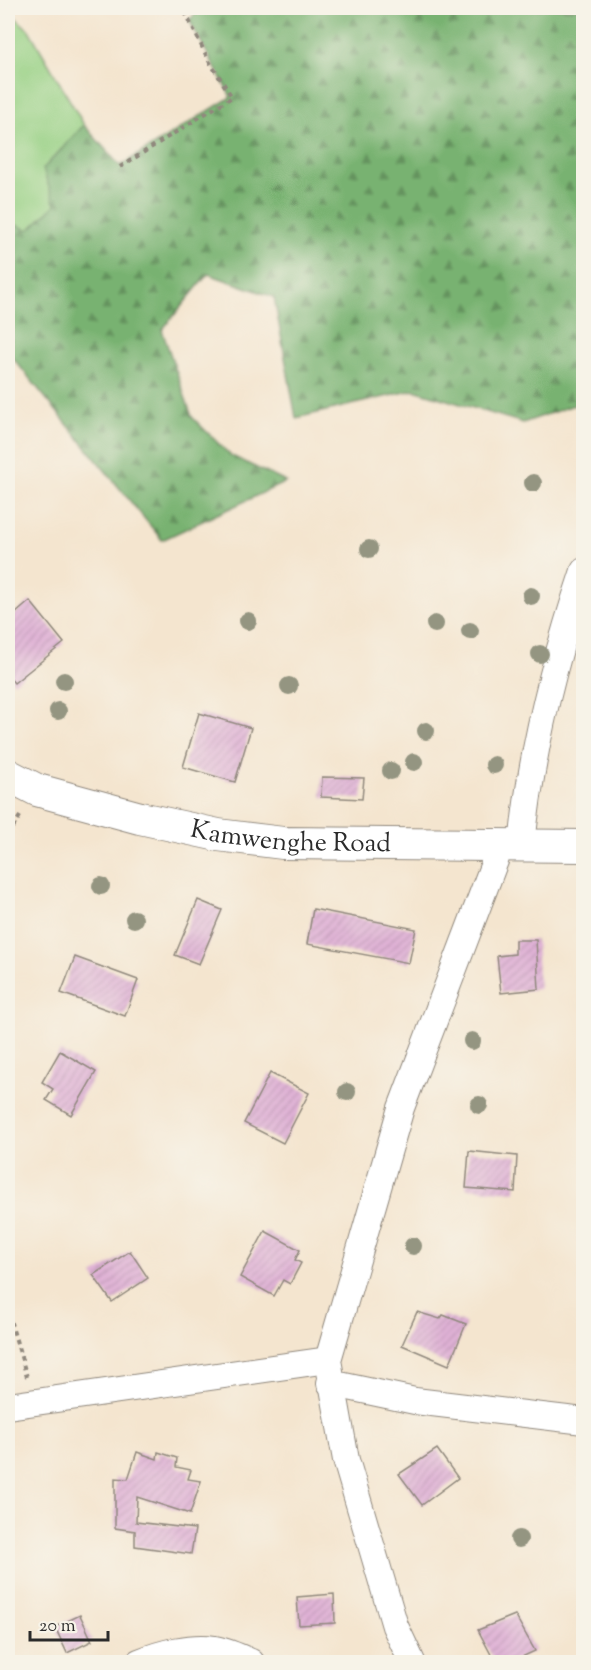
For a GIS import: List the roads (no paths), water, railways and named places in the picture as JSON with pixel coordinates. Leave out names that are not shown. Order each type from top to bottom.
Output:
[{"type":"main road","name":"Kamwenghe Road","points":[[8,775],[37,790],[140,818],[218,835],[283,843],[584,846]]},
{"type":"street","points":[[412,1662],[395,1626],[346,1460],[329,1372],[401,1108],[525,814],[536,748],[567,623],[584,572]]},
{"type":"street","points":[[8,1406],[34,1401],[329,1372],[415,1401],[584,1421]]},
{"type":"street","points":[[140,1662],[157,1655],[197,1648],[215,1648],[251,1662]]}]
